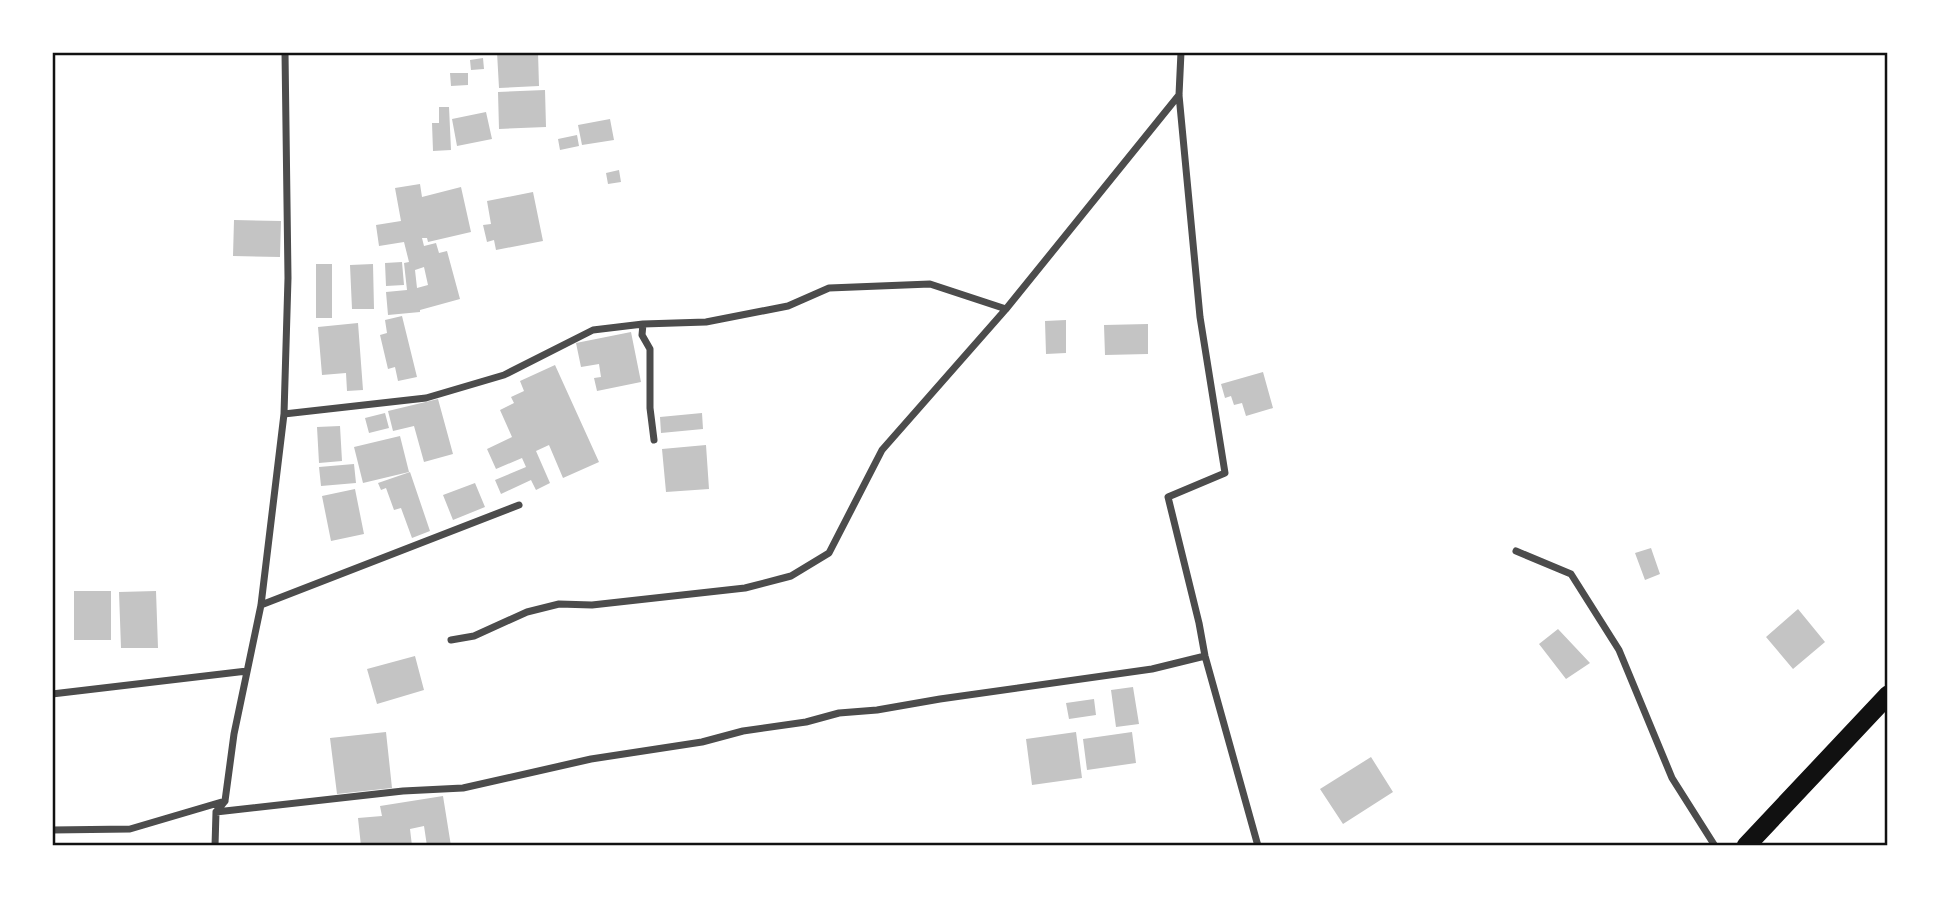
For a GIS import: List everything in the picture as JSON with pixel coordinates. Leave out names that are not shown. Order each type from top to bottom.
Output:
[{"type":"highway","points":[[1746,845],[1888,695]]},
{"type":"street","points":[[215,845],[216,812],[225,801],[234,734],[261,605],[284,414],[288,278],[285,52]]},
{"type":"street","points":[[1181,52],[1179,95],[1200,317],[1225,473],[1168,497],[1205,656],[1258,845]]},
{"type":"street","points":[[451,640],[474,636],[527,612],[559,604],[592,605],[745,588],[791,576],[829,553],[882,450],[1006,309],[1179,95]]},
{"type":"street","points":[[284,414],[426,398],[504,374],[593,330],[643,324],[705,322],[788,306],[829,288],[930,284],[1006,309]]},
{"type":"street","points":[[643,324],[642,335],[650,349],[650,408],[654,440]]},
{"type":"street","points":[[261,605],[519,505]]},
{"type":"street","points":[[1516,551],[1571,574],[1619,650],[1672,778],[1715,845]]},
{"type":"street","points":[[216,812],[403,791],[463,788],[591,759],[702,742],[743,731],[806,722],[839,713],[877,710],[940,698],[1152,669],[1205,656]]},
{"type":"street","points":[[52,694],[247,671]]},
{"type":"street","points":[[52,830],[130,829],[225,801]]},
{"type":"building","points":[[497,52],[538,52],[539,86],[499,88]]},
{"type":"building","points":[[483,58],[484,69],[471,70],[470,60]]},
{"type":"building","points":[[450,73],[468,73],[468,85],[451,86]]},
{"type":"building","points":[[545,90],[546,127],[499,129],[498,92]]},
{"type":"building","points":[[439,107],[449,107],[451,150],[433,151],[432,123],[439,123]]},
{"type":"building","points":[[486,112],[492,139],[457,146],[452,119]]},
{"type":"building","points":[[610,119],[614,140],[582,145],[578,125]]},
{"type":"building","points":[[577,135],[579,146],[560,150],[558,139]]},
{"type":"building","points":[[619,170],[621,182],[608,184],[606,173]]},
{"type":"building","points":[[420,184],[422,197],[461,187],[471,232],[428,242],[427,238],[422,238],[424,246],[436,243],[439,253],[447,251],[460,299],[420,312],[388,315],[386,292],[407,290],[404,263],[409,262],[404,242],[379,246],[376,225],[401,221],[395,188]],"holes":[[[424,267],[428,285],[417,288],[415,270]]]},
{"type":"building","points":[[533,192],[543,241],[496,250],[494,240],[487,242],[483,225],[491,224],[487,201]]},
{"type":"building","points":[[234,220],[281,221],[280,257],[233,256]]},
{"type":"building","points":[[402,262],[404,285],[386,286],[385,263]]},
{"type":"building","points":[[316,264],[332,264],[332,318],[316,318]]},
{"type":"building","points":[[373,264],[374,309],[352,309],[350,265]]},
{"type":"building","points":[[402,316],[417,377],[398,381],[395,367],[388,369],[380,335],[387,333],[385,320]]},
{"type":"building","points":[[1066,320],[1066,353],[1046,354],[1045,321]]},
{"type":"building","points":[[358,323],[363,390],[347,391],[346,373],[322,375],[318,327]]},
{"type":"building","points":[[1148,324],[1148,354],[1105,355],[1104,325]]},
{"type":"building","points":[[631,332],[641,382],[597,391],[594,378],[601,377],[599,364],[581,367],[576,343]]},
{"type":"building","points":[[555,365],[599,462],[563,478],[549,445],[536,451],[550,483],[536,490],[531,480],[501,494],[495,480],[526,467],[522,458],[496,469],[487,449],[512,437],[500,410],[514,403],[511,397],[524,391],[520,381]]},
{"type":"building","points":[[1263,372],[1273,408],[1246,416],[1242,403],[1234,405],[1231,396],[1225,398],[1221,384]]},
{"type":"building","points":[[438,399],[453,454],[424,462],[414,426],[393,431],[388,411]]},
{"type":"building","points":[[385,413],[389,428],[369,433],[365,418]]},
{"type":"building","points":[[702,413],[703,429],[661,433],[660,417]]},
{"type":"building","points":[[340,426],[342,461],[319,463],[317,427]]},
{"type":"building","points":[[400,436],[409,472],[363,483],[354,447]]},
{"type":"building","points":[[706,445],[709,489],[666,492],[662,449]]},
{"type":"building","points":[[354,464],[356,483],[321,486],[319,467]]},
{"type":"building","points":[[410,472],[430,531],[412,538],[401,508],[394,510],[386,488],[381,490],[378,483]]},
{"type":"building","points":[[475,483],[485,507],[453,520],[443,495]]},
{"type":"building","points":[[355,489],[364,534],[331,541],[322,496]]},
{"type":"building","points":[[1651,548],[1660,574],[1645,580],[1635,553]]},
{"type":"building","points":[[74,591],[111,591],[111,640],[74,640]]},
{"type":"building","points":[[156,591],[158,648],[121,648],[119,592]]},
{"type":"building","points":[[1798,609],[1825,642],[1793,669],[1766,637]]},
{"type":"building","points":[[1558,629],[1590,663],[1566,679],[1539,644]]},
{"type":"building","points":[[415,656],[424,690],[377,704],[367,669]]},
{"type":"building","points":[[1133,687],[1139,724],[1116,727],[1111,690]]},
{"type":"building","points":[[1094,699],[1096,715],[1069,719],[1066,703]]},
{"type":"building","points":[[386,732],[392,788],[337,794],[330,738]]},
{"type":"building","points":[[1076,732],[1082,778],[1032,785],[1026,739]]},
{"type":"building","points":[[1132,732],[1136,763],[1087,770],[1083,739]]},
{"type":"building","points":[[1371,757],[1393,792],[1343,824],[1320,789]]},
{"type":"building","points":[[443,796],[451,846],[427,846],[424,826],[410,829],[412,846],[361,846],[358,818],[382,816],[380,806]]}]
